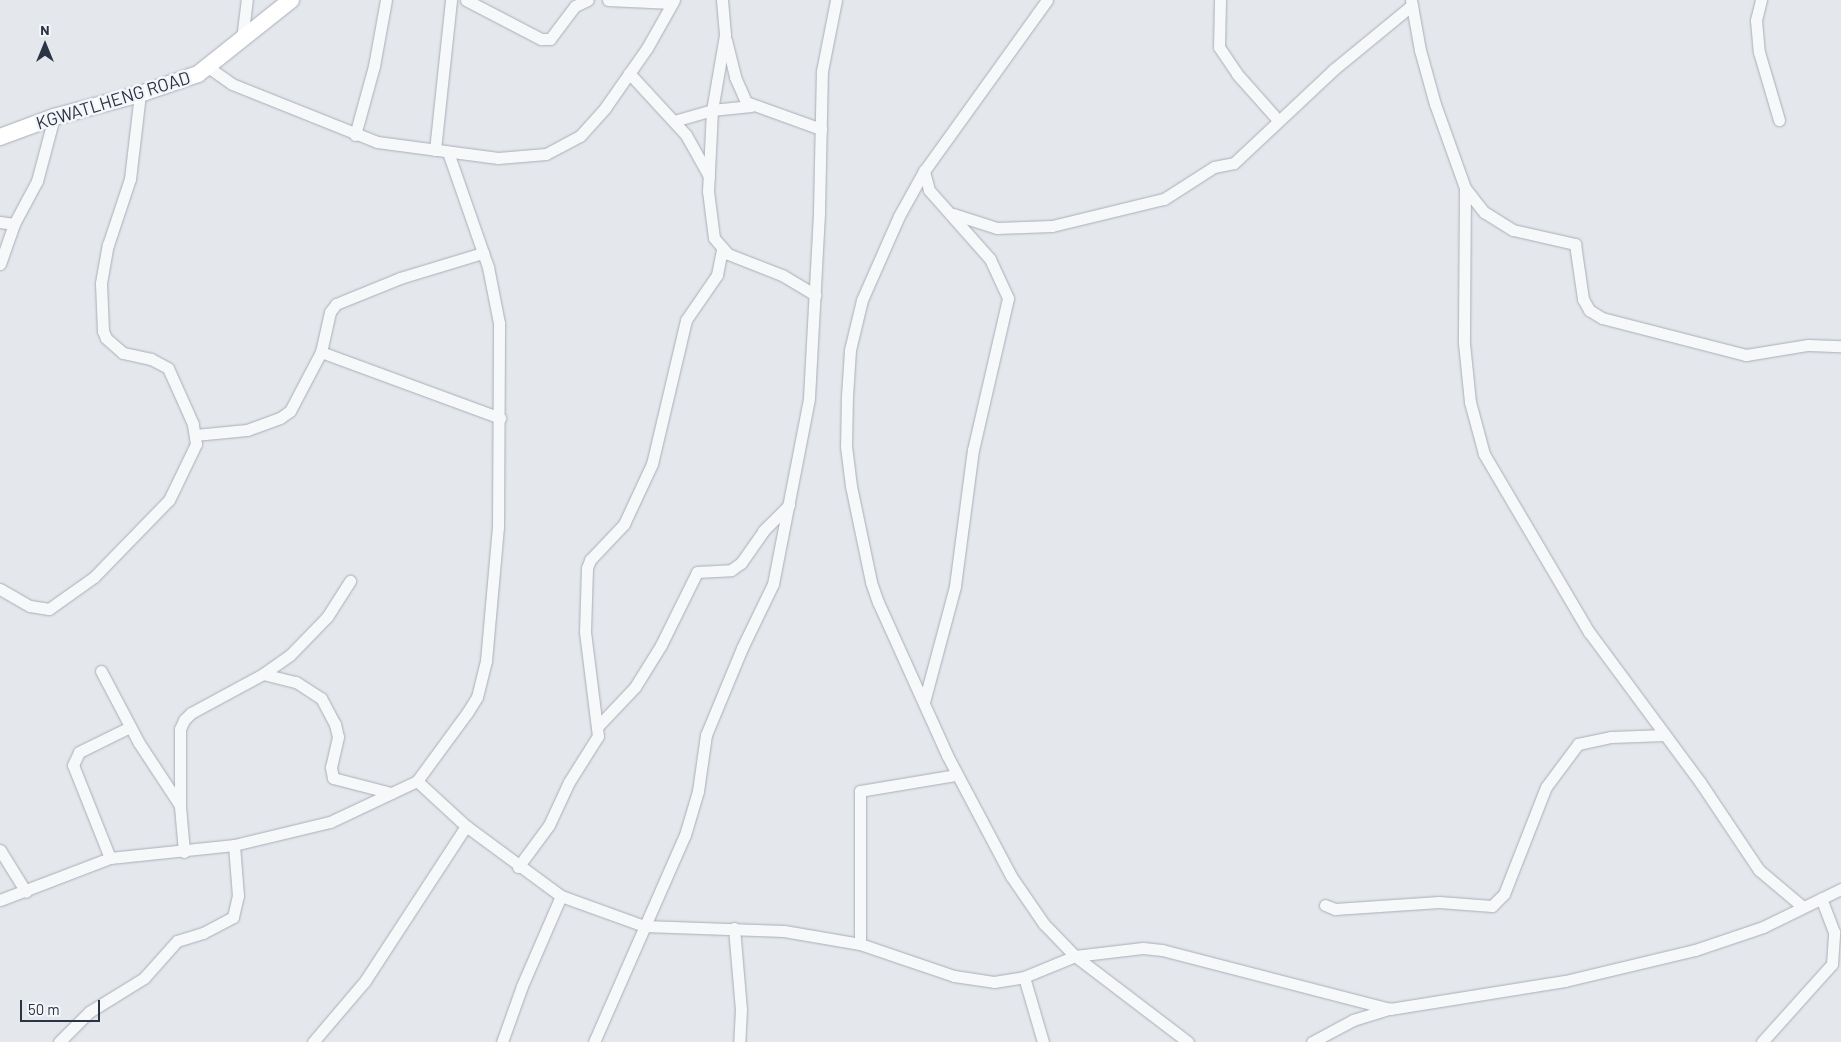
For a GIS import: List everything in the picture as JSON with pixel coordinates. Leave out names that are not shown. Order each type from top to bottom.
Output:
[{"type":"street","points":[[242,39],[247,0]]},
{"type":"street","name":"KGWATLHENG ROAD","points":[[0,137],[54,117],[183,81],[208,67],[292,0]]},
{"type":"street","points":[[356,134],[374,66],[386,0]]},
{"type":"street","points":[[435,150],[451,0]]},
{"type":"street","points":[[466,0],[541,39],[550,39],[575,6],[588,0]]},
{"type":"street","points":[[608,0],[673,1]]},
{"type":"street","points":[[722,0],[725,35],[742,95],[751,106]]},
{"type":"street","points":[[594,1042],[685,835],[698,791],[706,735],[742,648],[774,584],[809,398],[815,295],[822,71],[836,0]]},
{"type":"street","points":[[1047,0],[924,171],[900,216],[862,300],[854,326],[847,396],[846,446],[851,486],[871,582],[956,775],[1011,876],[1044,924],[1075,956],[1188,1042]]},
{"type":"street","points":[[1220,0],[1219,47],[1237,74],[1278,120]]},
{"type":"street","points":[[1761,0],[1756,20],[1759,52],[1778,120]]},
{"type":"street","points":[[208,67],[232,84],[376,142],[448,152],[522,157],[546,154],[564,147],[580,136],[605,108],[673,1]]},
{"type":"street","points":[[949,213],[977,224],[1024,228],[1052,226],[1129,209],[1164,198],[1214,167],[1234,163],[1278,120],[1412,2],[1432,95],[1465,188],[1484,212],[1513,230],[1575,244],[1583,299],[1589,310],[1602,318],[1746,355],[1808,346],[1841,346]]},
{"type":"street","points":[[725,35],[712,110],[709,176],[712,230],[722,249],[733,257],[782,275],[815,295]]},
{"type":"street","points":[[629,73],[674,121],[709,176]]},
{"type":"street","points":[[0,589],[30,606],[49,609],[94,578],[169,500],[192,455],[195,435],[178,385],[168,368],[151,359],[123,353],[106,338],[103,330],[101,283],[108,245],[130,179],[140,94]]},
{"type":"street","points":[[674,121],[712,110],[751,106],[821,129]]},
{"type":"street","points":[[0,264],[14,224],[37,181],[54,117]]},
{"type":"street","points":[[0,900],[26,892],[110,858],[184,852],[234,845],[330,822],[390,793],[418,782],[468,713],[483,678],[498,527],[499,322],[483,253],[448,152]]},
{"type":"street","points":[[924,171],[929,190],[990,258],[1008,298],[973,450],[955,586],[924,702]]},
{"type":"street","points":[[1465,188],[1464,343],[1470,402],[1484,454],[1588,632],[1665,735],[1759,870],[1803,908]]},
{"type":"street","points":[[0,222],[14,224]]},
{"type":"street","points":[[518,867],[549,825],[569,782],[595,745],[599,725],[592,699],[585,632],[587,568],[590,560],[624,524],[652,464],[686,320],[717,275],[722,249]]},
{"type":"street","points":[[195,435],[233,433],[280,418],[290,411],[303,390],[321,352],[330,312],[336,304],[400,278],[483,253]]},
{"type":"street","points":[[321,352],[500,418]]},
{"type":"street","points":[[599,725],[635,687],[661,645],[697,572],[731,570],[741,563],[763,531],[789,505]]},
{"type":"street","points":[[184,852],[180,806],[180,729],[184,720],[191,713],[263,674],[310,637],[350,581]]},
{"type":"street","points":[[101,671],[130,727],[180,806]]},
{"type":"street","points":[[263,674],[296,682],[320,698],[335,724],[338,737],[331,767],[333,778],[390,793]]},
{"type":"street","points":[[110,858],[72,765],[78,752],[130,727]]},
{"type":"street","points":[[1325,905],[1335,909],[1439,902],[1492,906],[1504,894],[1546,787],[1578,744],[1611,737],[1665,735]]},
{"type":"street","points":[[860,944],[860,791],[956,775]]},
{"type":"street","points":[[418,782],[466,826],[518,867],[561,896],[644,926],[784,931],[860,944],[954,976],[994,982],[1024,977],[1075,956],[1143,948],[1162,950],[1390,1009]]},
{"type":"street","points":[[313,1042],[365,981],[466,826]]},
{"type":"street","points":[[59,1042],[89,1012],[144,978],[177,941],[203,933],[234,917],[238,896],[234,845]]},
{"type":"street","points":[[0,850],[26,892]]},
{"type":"street","points":[[1312,1042],[1353,1020],[1390,1009],[1565,981],[1695,950],[1763,927],[1841,889]]},
{"type":"street","points":[[502,1042],[522,986],[561,896]]},
{"type":"street","points":[[1762,1042],[1836,962],[1834,932],[1821,898]]},
{"type":"street","points":[[734,928],[741,1009],[739,1042]]},
{"type":"street","points":[[1024,977],[1043,1042]]}]
